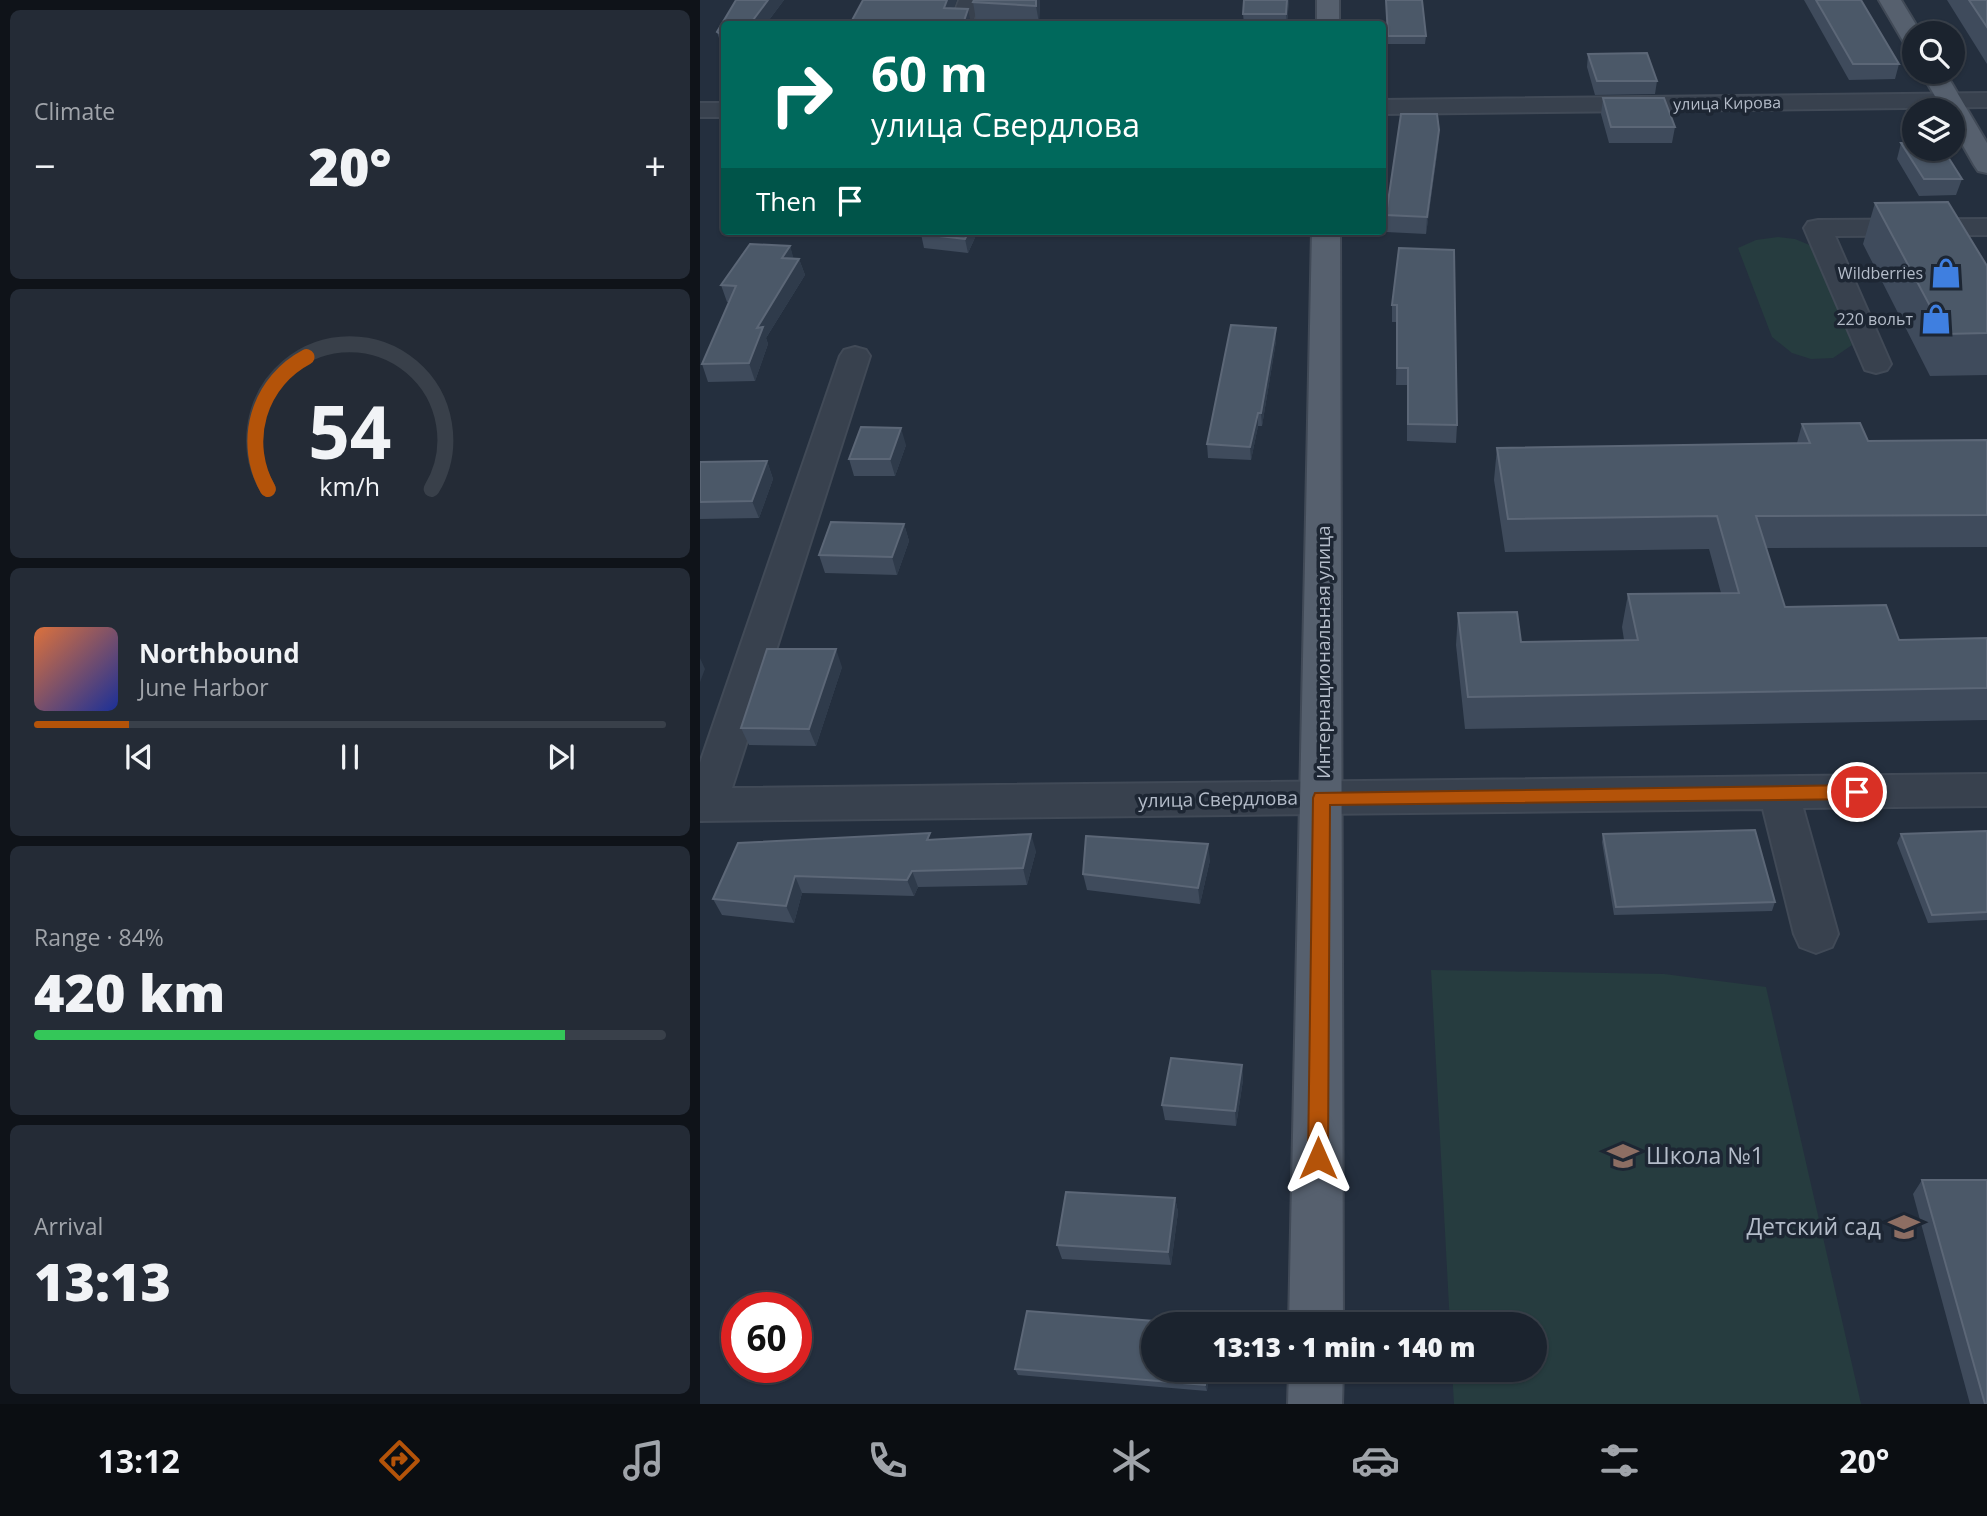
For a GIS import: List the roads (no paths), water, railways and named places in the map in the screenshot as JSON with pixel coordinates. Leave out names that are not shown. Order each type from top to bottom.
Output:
[{"type":"main road","points":[[1328,0],[1328,21]]},
{"type":"main road","points":[[1890,0],[1902,21]]},
{"type":"main road","points":[[1965,126],[1987,165]]},
{"type":"main road","name":"Интернациональная улица","points":[[1316,1312],[1326,235]]},
{"type":"main road","points":[[1315,1382],[1315,1404]]},
{"type":"street","points":[[962,21],[970,0]]},
{"type":"street","name":"улица Кирова","points":[[1965,100],[1987,100]]},
{"type":"street","name":"улица Кирова","points":[[1386,107],[1902,101]]},
{"type":"street","points":[[700,110],[721,110]]},
{"type":"street","points":[[1876,364],[1818,228],[1987,227]]},
{"type":"street","points":[[703,805],[855,356]]},
{"type":"street","name":"улица Свердлова","points":[[703,805],[1987,790]]},
{"type":"street","points":[[1779,793],[1816,934]]},
{"type":"place","name":"Wildberries","points":[[1946,273]]},
{"type":"place","name":"220 вольт","points":[[1936,319]]},
{"type":"place","name":"Школа №1","points":[[1623,1156]]},
{"type":"place","name":"Детский сад","points":[[1904,1227]]}]
